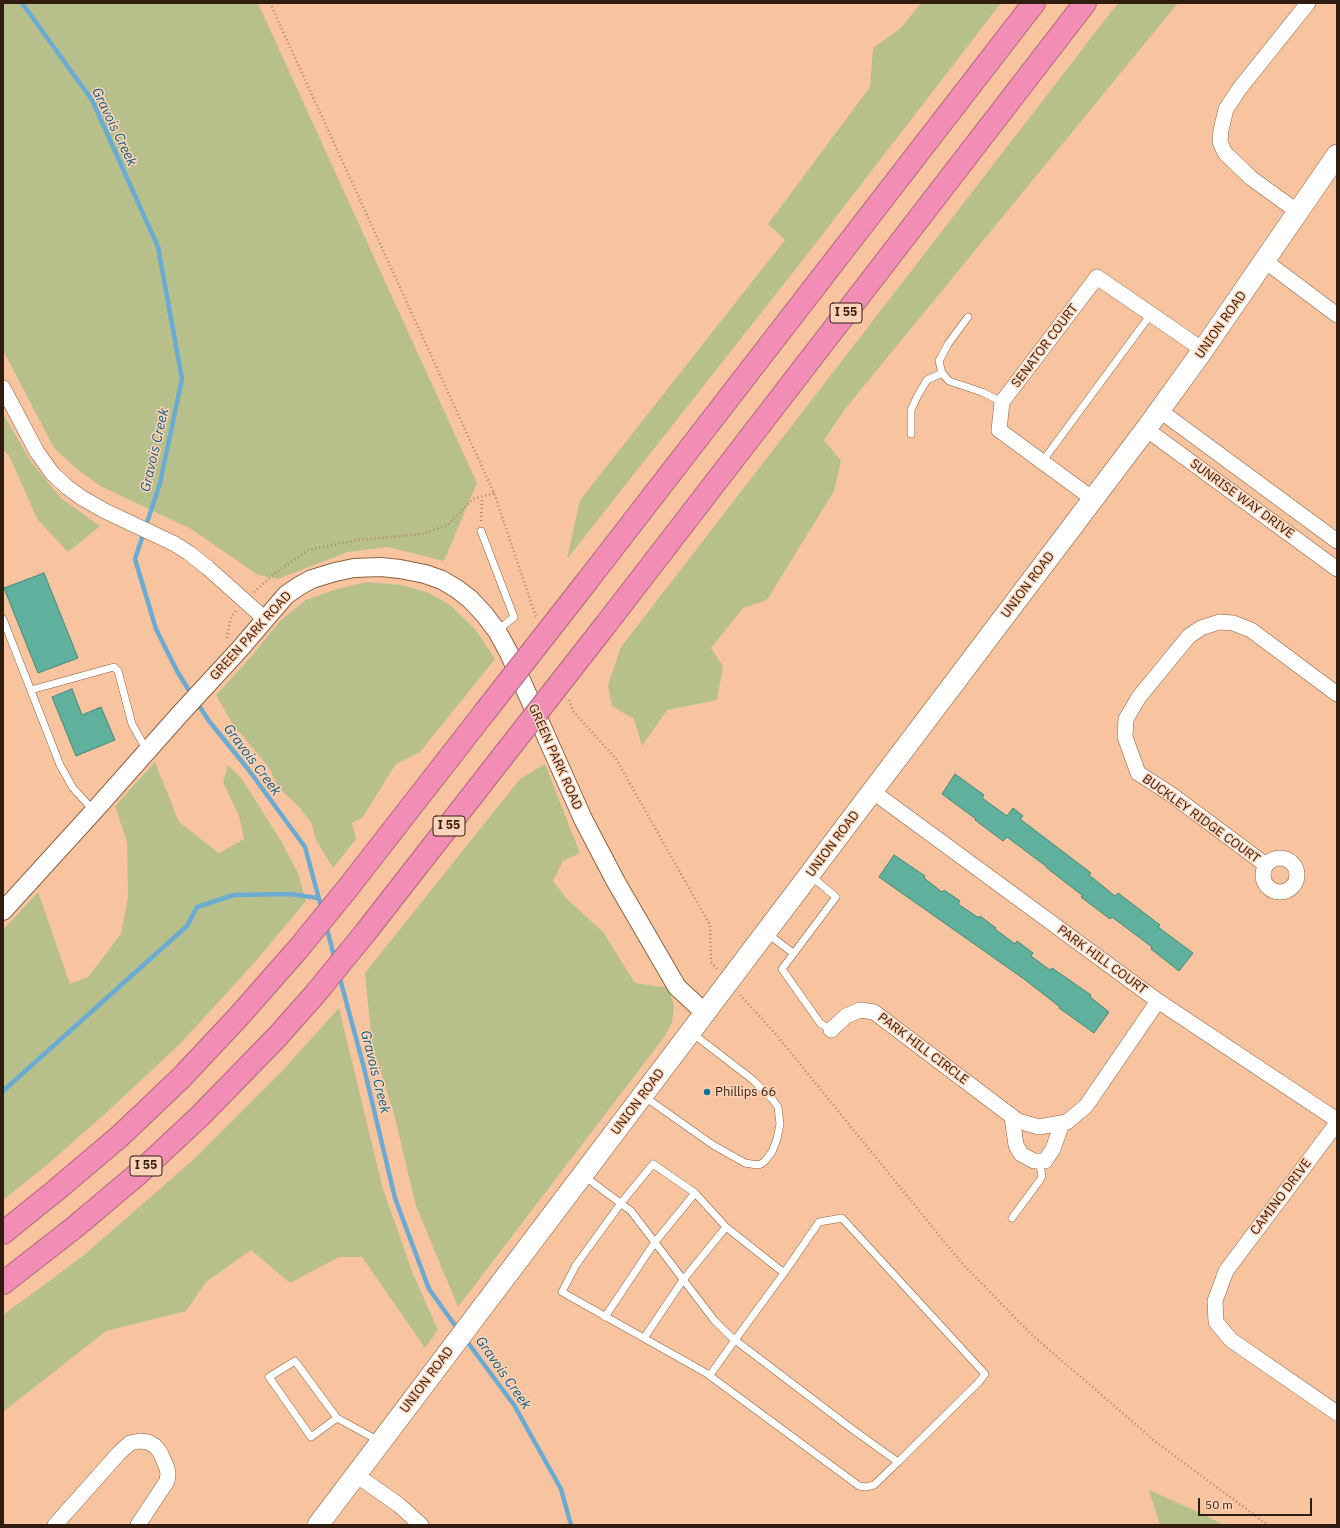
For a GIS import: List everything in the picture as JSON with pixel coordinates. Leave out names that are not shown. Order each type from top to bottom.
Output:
[{"type":"highway","points":[[3,1233],[120,1136],[181,1078],[264,989],[298,949],[588,580],[1034,3]]},
{"type":"highway","name":"I 55","points":[[3,1283],[75,1228],[139,1173],[205,1111],[277,1037],[321,987],[395,895],[607,623],[1086,3]]},
{"type":"main road","name":"UNION ROAD","points":[[318,1525],[1146,429],[1336,159]]},
{"type":"street","points":[[1298,212],[1252,178],[1225,153],[1220,142],[1226,109],[1240,88],[1308,3]]},
{"type":"street","points":[[1265,260],[1337,314]]},
{"type":"street","name":"SENATOR COURT","points":[[1002,402],[1097,277],[1203,350]]},
{"type":"street","points":[[3,388],[37,452],[52,473],[67,487],[82,498],[106,511],[175,544],[189,553],[265,619]]},
{"type":"street","points":[[1002,402],[999,430],[1093,499]]},
{"type":"street","name":"SUNRISE WAY DRIVE","points":[[1160,410],[1337,541]]},
{"type":"street","name":"SUNRISE WAY DRIVE","points":[[1146,429],[1337,569]]},
{"type":"street","name":"GREEN PARK ROAD","points":[[4,907],[94,811],[239,650],[286,595],[312,579],[335,572],[354,568],[381,567],[400,569],[442,580],[457,589],[470,599],[484,614],[497,632],[509,653],[583,819],[616,882],[677,987],[705,1012]]},
{"type":"street","name":"BUCKLEY RIDGE COURT","points":[[1266,865],[1172,795],[1138,773],[1125,737],[1126,719],[1139,698],[1189,636],[1201,628],[1219,622],[1233,623],[1251,630],[1337,694]]},
{"type":"street","name":"PARK HILL COURT","points":[[872,791],[1158,1001],[1337,1120]]},
{"type":"street","name":"PARK HILL CIRCLE","points":[[830,1030],[846,1016],[860,1010],[874,1012],[1012,1117],[1018,1121],[1039,1127],[1067,1122],[1086,1106],[1158,1001]]},
{"type":"street","points":[[1012,1117],[1016,1144],[1021,1154],[1034,1162],[1045,1161],[1053,1149],[1062,1123]]},
{"type":"street","name":"CAMINO DRIVE","points":[[1337,1123],[1226,1271],[1215,1301],[1216,1322],[1231,1340],[1337,1413]]},
{"type":"street","points":[[55,1525],[119,1453],[130,1443],[140,1441],[148,1442],[160,1452],[168,1468],[168,1474],[167,1481],[138,1525]]},
{"type":"street","points":[[356,1475],[399,1505],[421,1525]]},
{"type":"lane","points":[[1042,462],[1151,314]]},
{"type":"lane","points":[[968,317],[948,344],[939,361],[942,372],[948,381],[982,392],[1002,402]]},
{"type":"lane","points":[[911,434],[911,410],[918,395],[928,380],[942,372]]},
{"type":"lane","points":[[481,531],[514,617],[497,632]]},
{"type":"lane","points":[[3,619],[60,765],[73,788],[94,811]]},
{"type":"lane","points":[[31,690],[114,667],[118,671],[132,724],[147,751]]},
{"type":"lane","points":[[809,875],[836,897],[782,969],[820,1023],[830,1030]]},
{"type":"lane","points":[[766,933],[793,953]]},
{"type":"lane","points":[[643,1096],[713,1145],[745,1163],[757,1165],[765,1161],[769,1156],[775,1147],[780,1124],[778,1107],[753,1080],[690,1032]]},
{"type":"lane","points":[[1012,1218],[1042,1176],[1039,1161]]},
{"type":"lane","points":[[710,1375],[784,1273],[819,1222],[842,1218],[985,1374],[978,1383],[874,1485],[866,1487],[858,1486],[710,1375],[562,1292],[576,1265],[621,1203],[653,1164],[695,1193],[726,1227],[784,1273]]},
{"type":"lane","points":[[583,1175],[631,1211],[714,1320],[735,1340],[898,1462]]},
{"type":"lane","points":[[606,1317],[655,1242],[695,1193]]},
{"type":"lane","points":[[644,1338],[683,1280],[726,1227]]},
{"type":"lane","points":[[337,1418],[311,1437],[269,1377],[295,1361],[337,1418],[381,1442]]},
{"type":"path","points":[[270,3],[494,493],[529,599]]},
{"type":"path","points":[[226,640],[231,617],[245,601],[274,574],[308,550],[358,540],[422,534],[448,525],[473,499],[494,493]]},
{"type":"path","points":[[481,531],[482,497]]},
{"type":"path","points":[[573,711],[616,759],[710,925],[711,962],[715,967]]},
{"type":"path","points":[[742,997],[774,1032],[960,1261],[1031,1334],[1156,1442],[1268,1525]]},
{"type":"green space","points":[[3,3],[258,3],[477,483],[444,561],[388,547],[348,552],[278,579],[258,575],[191,529],[100,486],[77,469],[54,448],[3,350]]},
{"type":"green space","points":[[921,3],[1001,3],[802,261],[567,559],[580,500],[785,240],[768,224],[870,87],[873,48],[901,28]]},
{"type":"green space","points":[[1118,3],[1178,3],[845,409],[824,440],[841,461],[834,491],[767,600],[743,608],[711,648],[723,666],[717,700],[667,710],[642,746],[634,719],[612,706],[608,685],[621,647]]},
{"type":"green space","points":[[3,414],[32,463],[61,498],[100,526],[68,552],[37,519],[9,455],[3,450]]},
{"type":"green space","points":[[367,582],[401,585],[427,592],[450,605],[475,629],[495,659],[420,752],[396,764],[362,818],[352,823],[356,839],[333,868],[316,840],[312,824],[300,808],[278,787],[270,769],[232,723],[216,695],[251,657],[280,621],[306,600],[337,589]]},
{"type":"green space","points":[[155,762],[179,822],[219,853],[244,839],[239,816],[223,782],[228,765],[242,779],[281,841],[298,873],[306,901],[255,962],[180,1044],[106,1113],[48,1164],[3,1200],[3,930],[38,892],[70,984],[88,977],[121,934],[128,897],[127,842],[115,806]]},
{"type":"green space","points":[[545,764],[580,853],[563,861],[553,881],[566,898],[603,932],[635,983],[668,988],[674,1005],[672,1022],[665,1036],[458,1307],[416,1206],[393,1110],[372,1045],[365,973],[520,779]]},
{"type":"green space","points":[[339,1008],[383,1189],[413,1274],[438,1330],[425,1348],[362,1257],[339,1257],[290,1283],[251,1250],[206,1282],[186,1311],[106,1331],[3,1412],[3,1315],[84,1255],[193,1160],[284,1069]]},
{"type":"green space","points":[[1149,1490],[1209,1517],[1224,1525],[1160,1525]]},
{"type":"building","points":[[44,573],[78,658],[38,673],[4,588]]},
{"type":"building","points":[[72,689],[82,715],[101,707],[115,740],[76,756],[52,697]]},
{"type":"building","points":[[955,774],[984,795],[982,798],[1007,816],[1013,808],[1023,816],[1020,819],[1091,873],[1089,875],[1115,896],[1118,893],[1160,925],[1158,927],[1193,953],[1179,971],[1151,949],[1152,947],[1112,917],[1110,919],[1081,897],[1083,896],[1007,837],[1003,841],[942,794]]},
{"type":"building","points":[[894,855],[925,876],[924,878],[942,892],[944,890],[960,901],[958,904],[979,918],[980,916],[1015,944],[1017,941],[1033,953],[1031,956],[1050,970],[1052,968],[1091,995],[1090,997],[1109,1012],[1094,1033],[1059,1008],[1060,1007],[1024,979],[879,877]]},
{"type":"waterway","name":"Gravois Creek","points":[[22,3],[92,100],[158,247],[182,379],[160,483],[135,559],[156,629],[177,671],[192,695]]},
{"type":"waterway","name":"Gravois Creek","points":[[196,701],[209,721],[248,769],[305,847],[322,910]]},
{"type":"waterway","points":[[3,1091],[187,926],[197,907],[234,895],[290,894],[318,898]]},
{"type":"waterway","name":"Gravois Creek","points":[[326,925],[335,960]]},
{"type":"waterway","name":"Gravois Creek","points":[[339,975],[363,1064],[395,1198],[429,1289],[459,1331]]},
{"type":"waterway","name":"Gravois Creek","points":[[466,1340],[514,1405],[561,1489],[571,1525]]},
{"type":"place","name":"Phillips 66","points":[[707,1092]]}]
